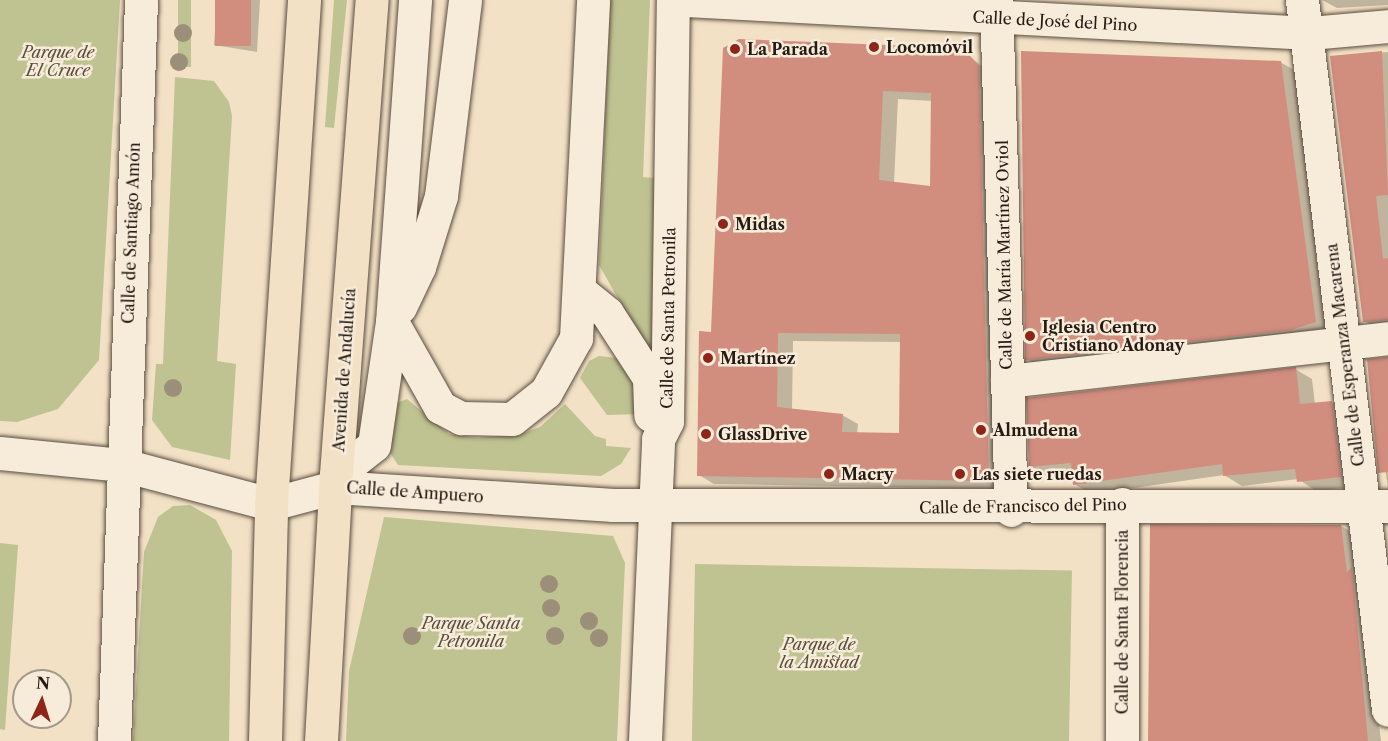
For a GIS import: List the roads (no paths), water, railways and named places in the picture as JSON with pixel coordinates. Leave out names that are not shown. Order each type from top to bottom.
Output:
[{"type":"main road","points":[[265,741],[271,504],[304,0]]},
{"type":"main road","name":"Avenida de Andalucía","points":[[321,741],[335,481],[372,0]]},
{"type":"street","name":"Calle de Santiago Amón","points":[[114,741],[141,0]]},
{"type":"street","points":[[335,481],[375,445],[392,322],[415,0]]},
{"type":"street","points":[[392,322],[419,267],[441,196],[465,0]]},
{"type":"street","points":[[392,322],[440,407],[461,418],[512,419],[546,392],[576,338],[593,0]]},
{"type":"street","name":"Calle de Santa Petronila","points":[[645,741],[658,505],[658,438],[667,421],[673,0]]},
{"type":"street","name":"Calle de José del Pino","points":[[686,0],[996,9],[1310,33],[1388,26]]},
{"type":"street","name":"Calle de Esperanza Macarena","points":[[1302,0],[1310,33],[1343,343],[1375,505],[1387,699]]},
{"type":"street","name":"Calle de María Martínez Oviol","points":[[996,9],[1011,510]]},
{"type":"street","points":[[580,291],[607,313],[649,378],[650,423],[658,438]]},
{"type":"street","points":[[1007,381],[1388,338]]},
{"type":"street","name":"Calle de Ampuero","points":[[0,453],[123,465],[271,504],[335,481],[658,505]]},
{"type":"street","name":"Calle de Francisco del Pino","points":[[658,505],[1011,510],[1122,504],[1375,505]]},
{"type":"street","name":"Calle de Santa Florencia","points":[[1122,504],[1122,741]]},
{"type":"place","name":"Locomóvil","points":[[874,47]]},
{"type":"place","name":"La Parada","points":[[735,49]]},
{"type":"place","name":"Midas","points":[[723,224]]},
{"type":"place","name":"Iglesia Centro Cristiano Adonay","points":[[1030,336]]},
{"type":"place","name":"Martínez","points":[[708,358]]},
{"type":"place","name":"Almudena","points":[[981,430]]},
{"type":"place","name":"GlassDrive","points":[[706,434]]},
{"type":"place","name":"Macry","points":[[829,474]]},
{"type":"place","name":"Las siete ruedas","points":[[960,474]]},
{"type":"park label","name":"Parque de El Cruce","points":[[58,61]]},
{"type":"park label","name":"Parque Santa Petronila","points":[[471,632]]},
{"type":"park label","name":"Parque de la Amistad","points":[[819,653]]}]
